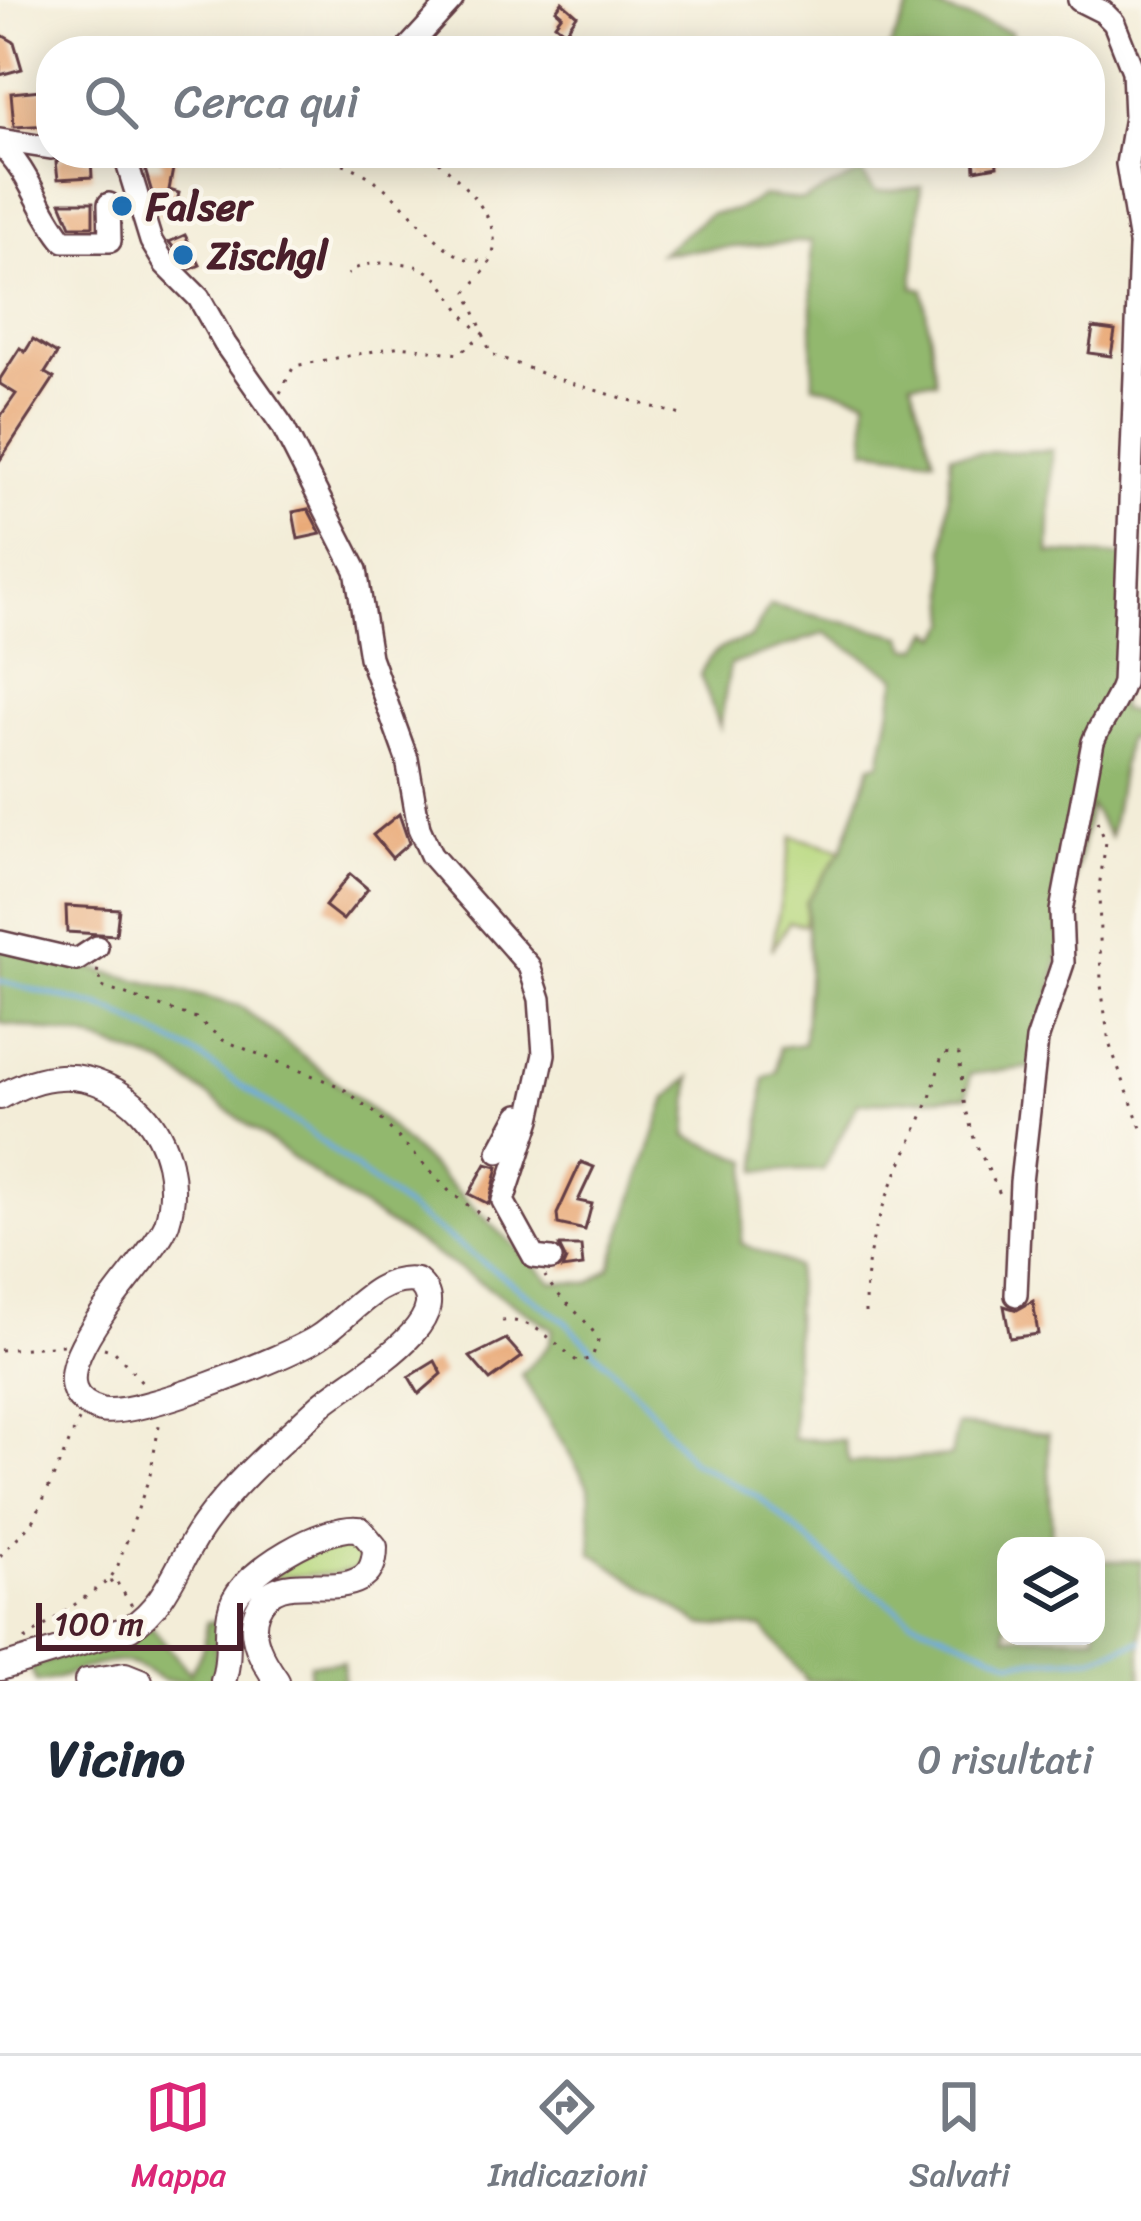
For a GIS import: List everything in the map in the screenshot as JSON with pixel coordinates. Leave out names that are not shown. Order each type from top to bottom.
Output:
[{"type":"main road","points":[[0,1097],[49,1078],[86,1079],[124,1096],[155,1129],[167,1152],[171,1175],[167,1222],[158,1243],[86,1335],[72,1372],[76,1390],[88,1404],[122,1412],[157,1403],[300,1347],[384,1285],[402,1279],[424,1288],[428,1313],[419,1328],[336,1391],[282,1441],[206,1521],[156,1608],[130,1628],[0,1668]]},
{"type":"main road","points":[[223,1681],[233,1601],[242,1587],[261,1570],[332,1531],[360,1529],[376,1547],[370,1570],[361,1579],[292,1586],[273,1591],[262,1602],[254,1618],[254,1635],[277,1681]]},
{"type":"main road","points":[[87,1681],[125,1675],[140,1681]]},
{"type":"street","points":[[419,36],[452,0]]},
{"type":"street","points":[[1016,1295],[1021,1182],[1037,1040],[1063,963],[1061,911],[1093,742],[1123,683],[1140,249],[1127,164],[1135,117],[1133,71],[1114,22],[1079,0]]},
{"type":"street","points":[[0,142],[36,146]]},
{"type":"street","points":[[0,142],[64,241],[110,241],[109,204]]},
{"type":"street","points":[[129,168],[151,241],[165,264],[199,298],[274,415],[356,570],[370,657],[407,759],[419,828],[431,856],[529,966],[540,999],[544,1054],[530,1119],[503,1201],[543,1258]]},
{"type":"street","points":[[0,942],[77,960],[97,947]]},
{"type":"street","points":[[499,1152],[513,1131],[544,1054]]},
{"type":"path","points":[[360,168],[418,218],[445,249],[476,263],[491,260]]},
{"type":"path","points":[[444,168],[481,207],[496,236],[491,260],[467,292],[491,353],[554,378],[684,416]]},
{"type":"path","points":[[348,275],[352,269],[382,263],[429,270],[483,334]]},
{"type":"path","points":[[274,415],[281,388],[294,366],[401,346],[459,354],[483,334]]},
{"type":"path","points":[[1083,799],[1106,842],[1099,886],[1101,985],[1109,1043],[1141,1128]]},
{"type":"path","points":[[84,968],[102,972],[99,986],[196,1018],[223,1040],[341,1088],[375,1112],[450,1192],[488,1220],[503,1201]]},
{"type":"path","points":[[865,1313],[865,1268],[873,1229],[929,1100],[944,1053],[959,1055],[975,1142],[1005,1204]]},
{"type":"path","points":[[502,1321],[534,1325],[578,1362],[592,1358],[598,1340],[587,1318],[550,1284],[543,1258]]},
{"type":"path","points":[[20,1644],[109,1580],[150,1475],[160,1417],[157,1403],[123,1360],[96,1345]]},
{"type":"path","points":[[0,1350],[60,1346],[58,1360]]},
{"type":"path","points":[[0,1556],[34,1520],[82,1420],[77,1416]]},
{"type":"path","points":[[109,1580],[113,1585],[116,1581],[137,1614]]},
{"type":"green space","points":[[913,0],[1012,36],[895,36]]},
{"type":"green space","points":[[861,173],[876,192],[921,187],[913,287],[923,289],[936,381],[911,381],[934,458],[866,449],[866,398],[813,384],[811,241],[660,253],[710,214],[737,210],[763,196],[803,200]]},
{"type":"green space","points":[[1052,450],[1049,553],[1127,556],[1120,710],[1141,713],[1141,741],[1127,738],[1110,837],[1090,806],[1036,1067],[970,1074],[967,1096],[858,1103],[823,1170],[758,1171],[764,1078],[777,1072],[779,1047],[804,1044],[809,964],[806,902],[842,850],[871,765],[880,763],[897,677],[825,633],[730,665],[720,727],[700,675],[720,649],[751,638],[770,605],[903,636],[908,648],[919,648],[931,631],[940,637],[950,622],[945,550],[951,454]]},
{"type":"green space","points":[[792,836],[842,850],[806,902],[805,925],[789,922],[772,950]]},
{"type":"green space","points":[[0,945],[240,1006],[375,1113],[552,1282],[589,1283],[610,1268],[667,1098],[691,1077],[687,1136],[749,1161],[741,1243],[796,1267],[793,1439],[844,1440],[849,1463],[951,1456],[957,1425],[1048,1434],[1052,1537],[997,1537],[997,1645],[1105,1645],[1105,1561],[1141,1561],[1141,1681],[807,1681],[763,1628],[701,1625],[592,1553],[589,1487],[521,1375],[549,1345],[553,1329],[343,1195],[166,1065],[85,1037],[0,1023]]},
{"type":"green space","points":[[350,1538],[361,1544],[364,1556],[358,1568],[264,1583],[295,1559]]},
{"type":"green space","points":[[215,1621],[217,1668],[209,1681],[162,1679],[136,1665],[118,1662],[36,1681],[30,1667],[151,1626],[190,1673],[204,1646],[207,1622]]},
{"type":"green space","points":[[343,1662],[344,1681],[310,1681],[310,1664]]},
{"type":"building","points":[[562,2],[577,15],[565,32],[555,24],[562,15],[556,10]]},
{"type":"building","points":[[0,34],[14,42],[22,69],[0,75]]},
{"type":"building","points":[[36,90],[36,126],[14,127],[11,93]]},
{"type":"building","points":[[57,168],[92,168],[92,177],[58,179]]},
{"type":"building","points":[[145,168],[173,168],[169,190],[179,193],[173,217],[158,213]]},
{"type":"building","points":[[61,202],[93,202],[93,226],[71,226]]},
{"type":"building","name":"Zischgl","points":[[185,235],[200,265],[191,269],[169,242]]},
{"type":"building","points":[[1093,328],[1115,331],[1111,356],[1089,353]]},
{"type":"building","points":[[33,339],[57,354],[45,373],[54,378],[0,460],[0,417],[16,394],[0,384],[0,379],[20,348],[25,352]]},
{"type":"building","points":[[308,509],[321,534],[298,539],[293,512]]},
{"type":"building","points":[[399,814],[409,843],[392,858],[373,835]]},
{"type":"building","points":[[350,874],[368,889],[343,920],[325,906]]},
{"type":"building","points":[[66,906],[119,909],[116,935],[67,932]]},
{"type":"building","points":[[581,1162],[594,1167],[578,1201],[592,1204],[585,1230],[558,1224],[557,1214]]},
{"type":"building","points":[[486,1164],[498,1167],[489,1204],[469,1194]]},
{"type":"building","points":[[559,1246],[581,1246],[583,1266],[562,1269],[566,1260]]},
{"type":"building","points":[[1033,1301],[1038,1334],[1010,1338],[1004,1306],[1017,1310]]},
{"type":"building","points":[[506,1339],[522,1357],[490,1380],[470,1357]]},
{"type":"building","points":[[435,1361],[442,1374],[419,1394],[409,1377]]},
{"type":"waterway","points":[[0,981],[108,1009],[197,1055],[309,1132],[565,1321],[645,1402],[691,1461],[760,1498],[842,1570],[911,1619],[1011,1661],[1092,1658],[1141,1641]]},
{"type":"place","name":"Falser","points":[[122,206]]},
{"type":"place","name":"Zischgl","points":[[183,255]]}]
